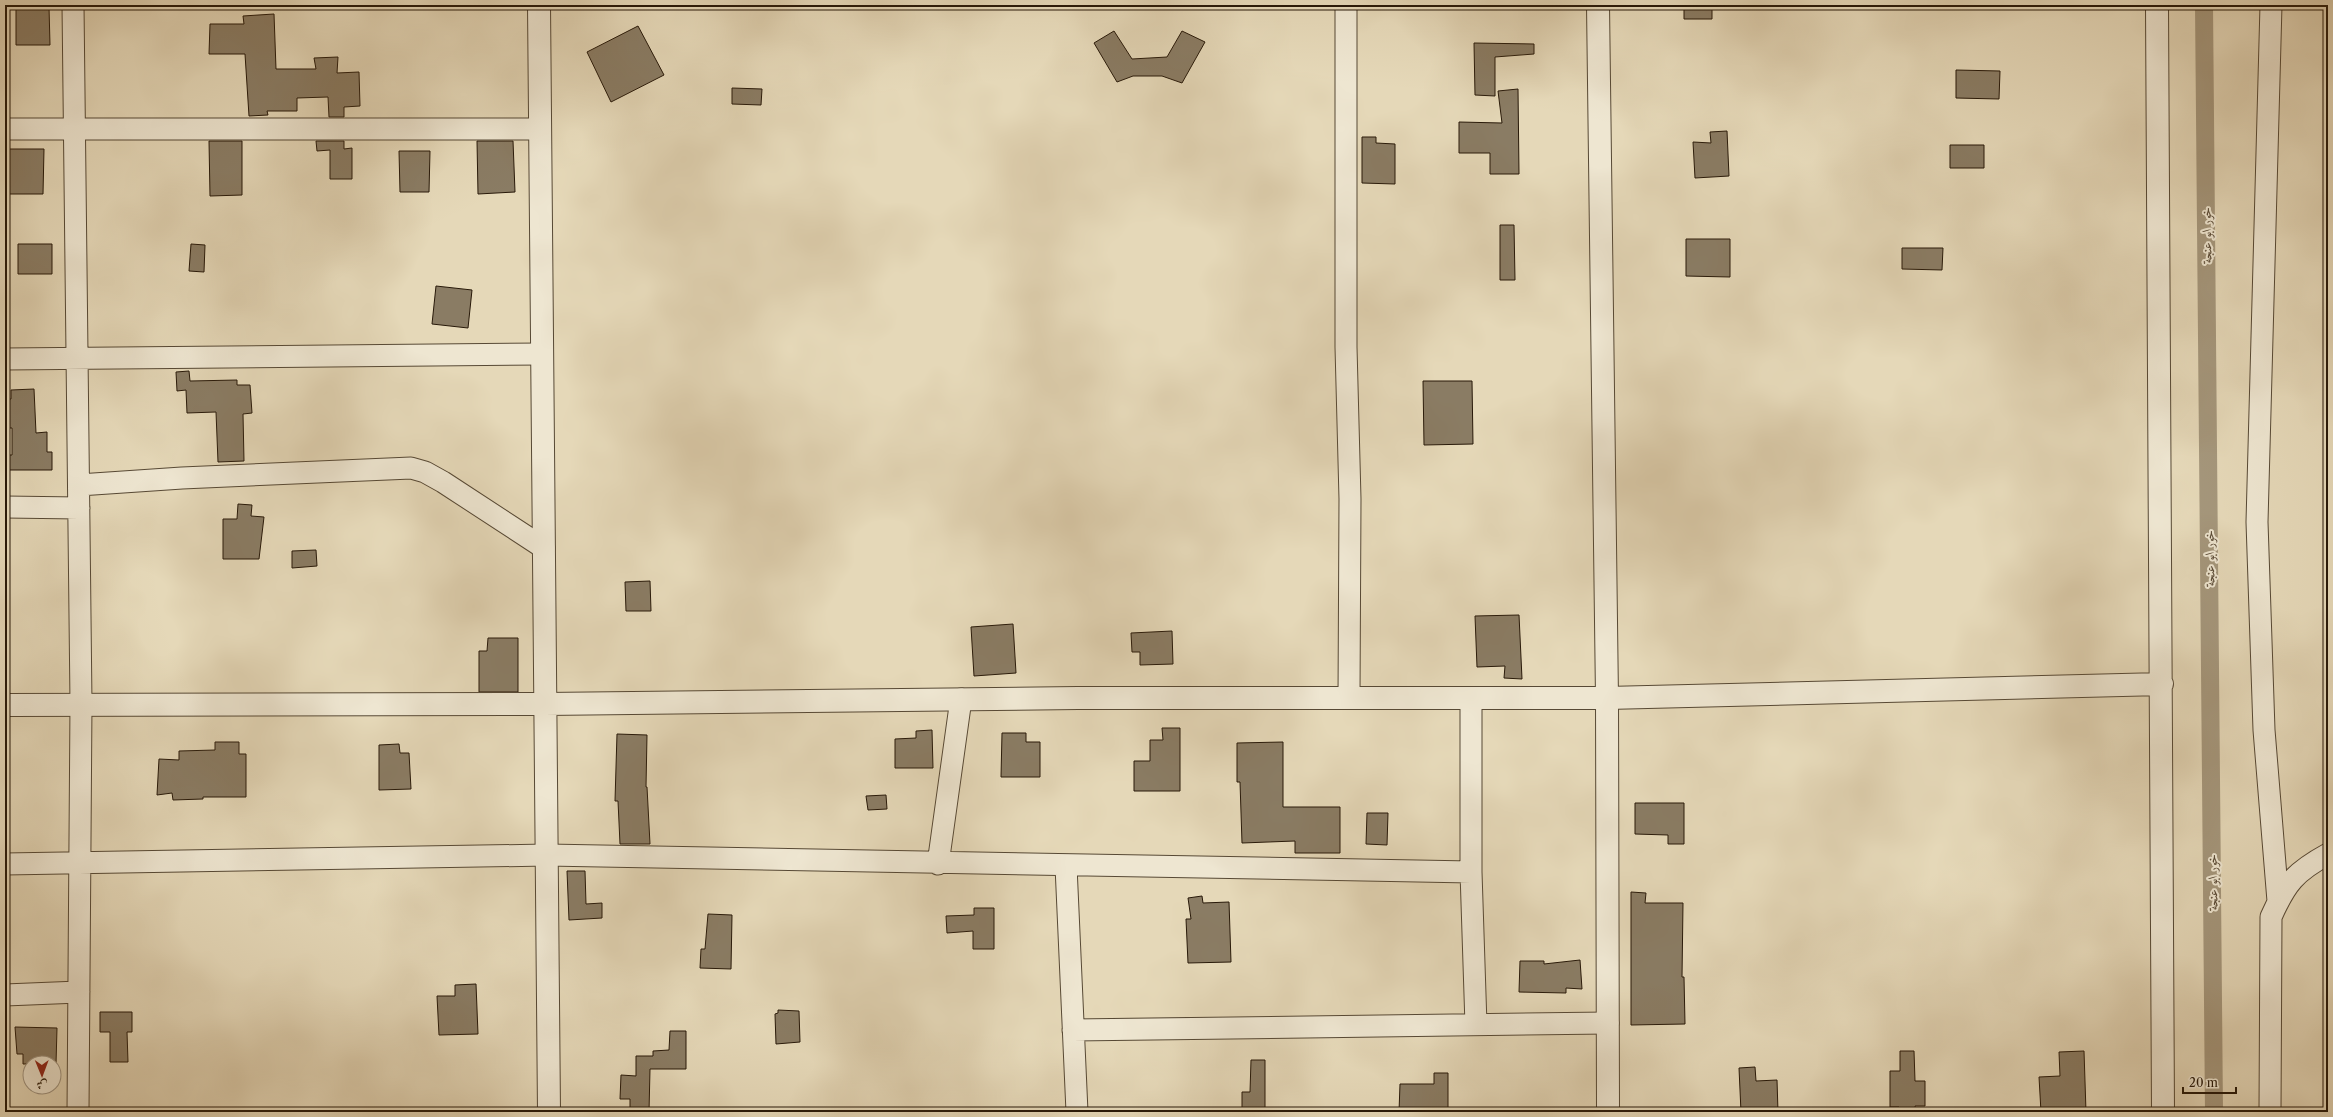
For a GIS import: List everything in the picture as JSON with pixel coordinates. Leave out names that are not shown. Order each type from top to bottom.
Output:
[{"type":"street","points":[[73,5],[81,703],[78,1112]]},
{"type":"street","points":[[539,5],[549,1112]]},
{"type":"street","points":[[1346,5],[1346,347],[1350,499],[1349,698]]},
{"type":"street","points":[[1598,5],[1607,698],[1608,1112]]},
{"type":"street","points":[[2157,5],[2162,684],[2163,1112]]},
{"type":"street","points":[[2271,5],[2257,522],[2264,730],[2278,901]]},
{"type":"street","points":[[5,129],[540,129]]},
{"type":"street","points":[[5,359],[542,354]]},
{"type":"street","points":[[79,485],[182,478],[411,468],[425,472],[443,482],[544,548]]},
{"type":"street","points":[[5,507],[79,508]]},
{"type":"street","points":[[5,705],[81,703],[545,704],[961,699],[1607,698],[2162,684]]},
{"type":"street","points":[[1471,698],[1471,872],[1476,1025]]},
{"type":"street","points":[[938,864],[961,699]]},
{"type":"street","points":[[2270,1112],[2271,917],[2278,901],[2295,875],[2328,854]]},
{"type":"street","points":[[5,864],[546,856],[938,864],[1471,872]]},
{"type":"street","points":[[1066,866],[1076,1112]]},
{"type":"street","points":[[5,995],[79,992]]},
{"type":"street","points":[[1073,1030],[1608,1023]]},
{"type":"building","points":[[1684,5],[1712,5],[1712,19],[1684,19]]},
{"type":"building","points":[[16,6],[49,7],[50,45],[16,45]]},
{"type":"building","points":[[274,14],[276,69],[316,69],[314,58],[338,57],[337,73],[359,72],[360,106],[344,107],[344,117],[329,117],[328,97],[297,98],[297,111],[267,111],[268,115],[249,116],[245,54],[209,54],[210,24],[244,24],[243,16]]},
{"type":"building","points":[[638,26],[664,75],[611,102],[587,52]]},
{"type":"building","points":[[1114,31],[1132,59],[1167,57],[1182,31],[1205,42],[1182,83],[1162,76],[1133,76],[1117,82],[1094,43]]},
{"type":"building","points":[[1474,43],[1534,44],[1534,54],[1495,57],[1495,96],[1475,95]]},
{"type":"building","points":[[1956,70],[2000,71],[1999,99],[1956,98]]},
{"type":"building","points":[[732,88],[762,89],[761,105],[732,104]]},
{"type":"building","points":[[1518,89],[1519,174],[1490,174],[1490,153],[1459,153],[1459,122],[1502,123],[1498,91]]},
{"type":"building","points":[[1727,131],[1729,176],[1695,178],[1693,142],[1711,143],[1710,132]]},
{"type":"building","points":[[1362,137],[1376,137],[1376,143],[1395,144],[1395,184],[1362,183]]},
{"type":"building","points":[[209,141],[242,141],[242,195],[210,196]]},
{"type":"building","points":[[316,141],[344,141],[344,149],[352,148],[352,179],[330,179],[330,150],[317,151]]},
{"type":"building","points":[[477,141],[513,141],[515,192],[478,194]]},
{"type":"building","points":[[1950,145],[1984,145],[1984,168],[1950,168]]},
{"type":"building","points":[[9,149],[44,149],[43,194],[9,194]]},
{"type":"building","points":[[399,151],[430,151],[429,192],[400,192]]},
{"type":"building","points":[[1500,225],[1514,225],[1515,280],[1500,280]]},
{"type":"building","points":[[1686,239],[1730,239],[1730,277],[1686,276]]},
{"type":"building","points":[[18,244],[52,244],[52,274],[18,274]]},
{"type":"building","points":[[191,244],[205,245],[204,272],[189,271]]},
{"type":"building","points":[[1902,248],[1943,248],[1942,270],[1902,269]]},
{"type":"building","points":[[436,286],[472,290],[468,328],[432,324]]},
{"type":"building","points":[[189,371],[190,381],[237,380],[237,385],[250,385],[252,413],[243,414],[244,461],[218,462],[216,412],[187,413],[186,390],[177,391],[176,372]]},
{"type":"building","points":[[1423,381],[1472,381],[1473,444],[1424,445]]},
{"type":"building","points":[[34,389],[36,433],[47,432],[47,452],[52,452],[52,470],[5,470],[5,455],[12,455],[12,428],[5,428],[5,399],[11,399],[11,390]]},
{"type":"building","points":[[238,504],[252,505],[251,516],[264,517],[259,559],[223,559],[223,519],[237,519]]},
{"type":"building","points":[[316,550],[317,566],[292,568],[292,551]]},
{"type":"building","points":[[650,581],[651,611],[626,611],[625,582]]},
{"type":"building","points":[[1519,615],[1522,679],[1504,678],[1505,666],[1477,667],[1475,616]]},
{"type":"building","points":[[1013,624],[1016,673],[974,676],[971,627]]},
{"type":"building","points":[[1172,631],[1173,664],[1140,665],[1140,652],[1132,652],[1131,633]]},
{"type":"building","points":[[488,638],[518,638],[518,692],[479,692],[479,651],[487,651]]},
{"type":"building","points":[[1162,728],[1180,728],[1180,791],[1134,791],[1134,761],[1150,761],[1150,740],[1163,740]]},
{"type":"building","points":[[932,730],[933,768],[895,768],[895,739],[916,738],[916,731]]},
{"type":"building","points":[[1002,733],[1026,733],[1026,742],[1040,742],[1040,777],[1001,777]]},
{"type":"building","points":[[617,734],[647,735],[646,787],[650,844],[620,844],[618,801],[615,801]]},
{"type":"building","points":[[215,742],[239,742],[239,754],[246,754],[246,797],[203,797],[203,799],[173,800],[172,793],[157,795],[159,759],[179,760],[179,751],[215,750]]},
{"type":"building","points":[[1283,742],[1283,807],[1340,807],[1340,853],[1295,853],[1295,841],[1242,843],[1240,782],[1237,782],[1237,743]]},
{"type":"building","points":[[399,744],[400,753],[409,753],[411,789],[379,790],[379,745]]},
{"type":"building","points":[[886,795],[887,809],[868,810],[866,796]]},
{"type":"building","points":[[1635,803],[1684,803],[1684,844],[1668,844],[1668,835],[1635,834]]},
{"type":"building","points":[[1367,813],[1388,813],[1387,845],[1366,844]]},
{"type":"building","points":[[567,871],[585,871],[586,904],[602,903],[602,918],[569,920]]},
{"type":"building","points":[[1631,892],[1646,893],[1645,903],[1683,903],[1682,977],[1684,977],[1685,1024],[1631,1025]]},
{"type":"building","points":[[1202,896],[1203,903],[1229,902],[1231,962],[1188,963],[1186,919],[1191,919],[1188,898]]},
{"type":"building","points":[[974,908],[994,908],[994,949],[973,949],[973,931],[947,933],[946,916],[974,915]]},
{"type":"building","points":[[708,914],[732,915],[731,969],[700,968],[701,949],[705,949]]},
{"type":"building","points":[[1580,960],[1582,989],[1566,988],[1566,993],[1519,992],[1520,961],[1544,961],[1544,964]]},
{"type":"building","points":[[476,984],[478,1034],[439,1035],[437,996],[455,996],[455,985]]},
{"type":"building","points":[[778,1010],[799,1011],[800,1042],[776,1044],[775,1014],[778,1013]]},
{"type":"building","points":[[100,1012],[132,1012],[132,1032],[127,1032],[128,1062],[110,1062],[110,1032],[100,1032]]},
{"type":"building","points":[[15,1027],[57,1028],[56,1055],[17,1054]]},
{"type":"building","points":[[670,1031],[686,1031],[686,1069],[650,1069],[649,1112],[630,1112],[630,1099],[620,1099],[621,1075],[636,1076],[636,1056],[653,1056],[653,1051],[669,1050]]},
{"type":"building","points":[[1900,1051],[1914,1051],[1915,1081],[1925,1081],[1925,1106],[1915,1106],[1916,1112],[1900,1112],[1899,1107],[1890,1107],[1890,1071],[1900,1071]]},
{"type":"building","points":[[2084,1051],[2086,1112],[2041,1112],[2039,1077],[2060,1076],[2059,1052]]},
{"type":"building","points":[[1251,1060],[1265,1060],[1265,1112],[1242,1112],[1242,1092],[1250,1092]]},
{"type":"building","points":[[1755,1067],[1756,1081],[1777,1080],[1778,1112],[1741,1112],[1739,1068]]},
{"type":"building","points":[[1434,1073],[1448,1073],[1448,1110],[1399,1112],[1400,1084],[1434,1084]]},
{"type":"waterway","name":"خور ابو عنجة","points":[[2204,5],[2214,1112]]}]
